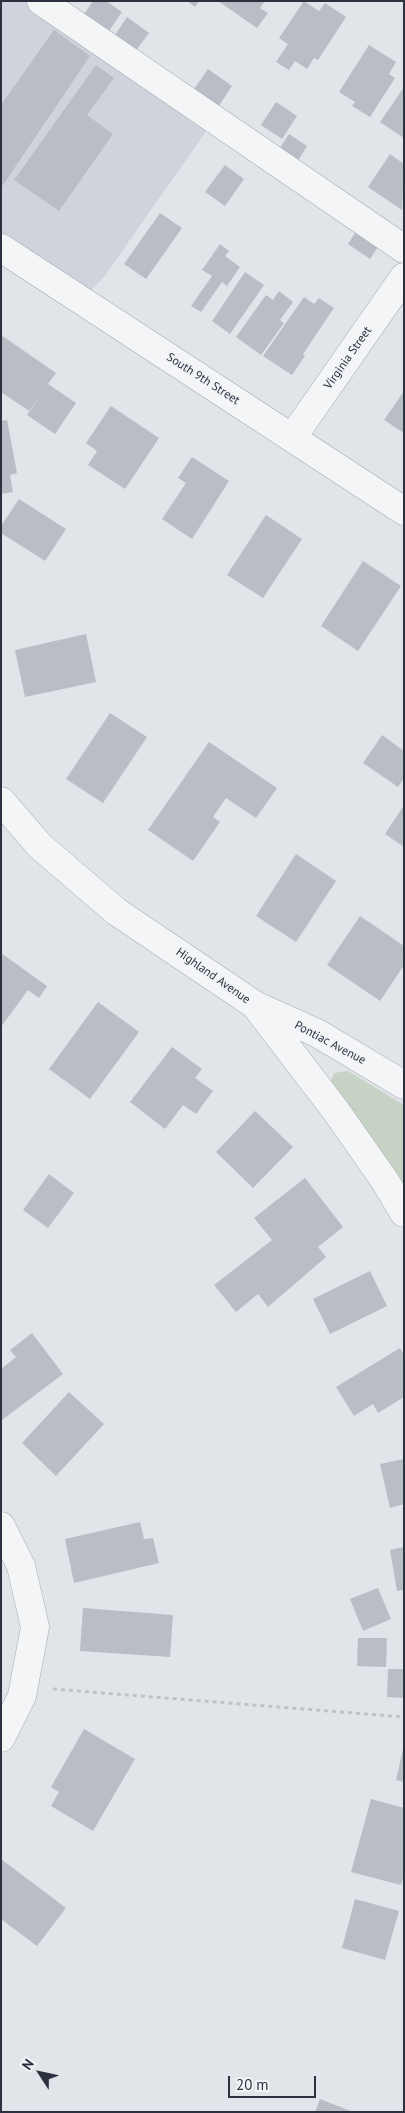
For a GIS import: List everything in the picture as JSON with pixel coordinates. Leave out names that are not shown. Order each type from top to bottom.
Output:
[{"type":"street","points":[[40,1],[404,249]]},
{"type":"street","name":"South 9th Street","points":[[1,248],[404,511]]},
{"type":"street","name":"Virginia Street","points":[[292,438],[404,277]]},
{"type":"street","name":"Highland Avenue","points":[[1,801],[40,846],[117,912],[255,1005],[358,1142],[385,1180],[404,1213]]},
{"type":"street","name":"Pontiac Avenue","points":[[255,1005],[316,1033],[404,1085]]},
{"type":"street","points":[[1,1526],[21,1566],[35,1627],[22,1696],[1,1738]]},
{"type":"path","points":[[24,1687],[404,1717]]},
{"type":"shaded area","points":[[1,1],[40,1],[214,120],[104,277],[81,300],[1,247]]},
{"type":"green space","points":[[348,1071],[404,1105],[404,1192],[330,1084],[334,1073]]},
{"type":"building","points":[[93,1],[106,1],[122,12],[105,37],[80,20]]},
{"type":"building","points":[[187,1],[199,1],[195,7]]},
{"type":"building","points":[[218,1],[265,1],[260,8],[268,13],[257,28]]},
{"type":"building","points":[[304,1],[319,11],[325,3],[346,17],[318,60],[314,58],[307,69],[295,61],[289,70],[276,62],[288,44],[279,38]]},
{"type":"building","points":[[127,17],[149,33],[132,56],[111,41]]},
{"type":"building","points":[[54,30],[90,56],[1,188],[1,105]]},
{"type":"building","points":[[369,45],[396,62],[389,74],[395,78],[370,117],[352,106],[355,102],[339,92]]},
{"type":"building","points":[[96,65],[114,78],[87,115],[113,134],[59,211],[14,180]]},
{"type":"building","points":[[208,69],[232,86],[217,109],[192,92]]},
{"type":"building","points":[[404,87],[404,138],[380,122]]},
{"type":"building","points":[[276,102],[297,116],[282,139],[261,125]]},
{"type":"building","points":[[289,134],[307,146],[294,167],[275,155]]},
{"type":"building","points":[[390,154],[404,164],[402,210],[368,187]]},
{"type":"building","points":[[225,165],[244,179],[225,206],[205,192]]},
{"type":"building","points":[[160,213],[182,228],[146,279],[124,264]]},
{"type":"building","points":[[359,227],[381,242],[370,259],[348,244]]},
{"type":"building","points":[[220,244],[229,251],[225,256],[240,267],[227,286],[222,282],[201,312],[191,306],[212,276],[202,270]]},
{"type":"building","points":[[245,272],[264,285],[230,334],[212,321]]},
{"type":"building","points":[[279,291],[293,302],[280,320],[284,323],[261,355],[236,337],[266,295],[273,300]]},
{"type":"building","points":[[304,297],[314,304],[319,298],[334,308],[303,354],[305,356],[292,375],[263,356]]},
{"type":"building","points":[[1,335],[56,373],[48,384],[76,403],[55,434],[27,415],[40,397],[29,411],[1,392]]},
{"type":"building","points":[[404,391],[404,433],[384,420]]},
{"type":"building","points":[[111,406],[159,438],[125,489],[88,465],[97,451],[86,443]]},
{"type":"building","points":[[7,420],[17,473],[10,475],[13,492],[1,494],[1,421]]},
{"type":"building","points":[[192,457],[229,481],[192,539],[162,519],[186,483],[178,478]]},
{"type":"building","points":[[19,499],[66,529],[45,561],[1,533],[1,526]]},
{"type":"building","points":[[266,515],[302,539],[263,598],[227,575]]},
{"type":"building","points":[[363,561],[401,586],[358,651],[321,626]]},
{"type":"building","points":[[86,634],[96,682],[25,697],[15,650]]},
{"type":"building","points":[[110,713],[147,737],[103,803],[66,779]]},
{"type":"building","points":[[382,735],[404,751],[404,778],[398,787],[363,763]]},
{"type":"building","points":[[209,742],[277,788],[256,818],[226,798],[213,817],[220,822],[193,861],[148,830]]},
{"type":"building","points":[[404,805],[404,847],[385,834]]},
{"type":"building","points":[[296,854],[336,881],[296,942],[256,916]]},
{"type":"building","points":[[360,916],[404,946],[404,965],[380,1001],[327,965]]},
{"type":"building","points":[[1,953],[47,986],[39,998],[28,990],[1,1027]]},
{"type":"building","points":[[98,1002],[139,1032],[90,1099],[49,1069]]},
{"type":"building","points":[[172,1047],[202,1069],[195,1078],[213,1091],[196,1114],[183,1105],[165,1129],[130,1102]]},
{"type":"building","points":[[255,1111],[293,1147],[253,1188],[216,1152]]},
{"type":"building","points":[[49,1174],[74,1193],[48,1228],[23,1210]]},
{"type":"building","points":[[305,1178],[343,1227],[318,1247],[326,1257],[268,1307],[258,1294],[236,1312],[214,1285],[272,1240],[254,1218]]},
{"type":"building","points":[[370,1271],[387,1306],[330,1334],[313,1299]]},
{"type":"building","points":[[32,1333],[63,1374],[2,1420],[1,1369],[16,1357],[10,1350]]},
{"type":"building","points":[[400,1348],[404,1355],[404,1397],[378,1413],[373,1404],[354,1416],[336,1387]]},
{"type":"building","points":[[69,1392],[104,1424],[56,1476],[22,1443]]},
{"type":"building","points":[[404,1459],[404,1504],[390,1508],[380,1464]]},
{"type":"building","points":[[140,1522],[144,1539],[153,1538],[159,1563],[74,1583],[65,1539]]},
{"type":"building","points":[[404,1547],[404,1590],[397,1591],[390,1550]]},
{"type":"building","points":[[378,1588],[391,1619],[363,1631],[350,1599]]},
{"type":"building","points":[[83,1608],[173,1615],[170,1657],[80,1651]]},
{"type":"building","points":[[358,1638],[387,1638],[386,1667],[357,1666]]},
{"type":"building","points":[[388,1669],[404,1669],[404,1698],[387,1697]]},
{"type":"building","points":[[84,1729],[135,1759],[93,1831],[51,1806],[59,1792],[51,1787]]},
{"type":"building","points":[[404,1749],[404,1782],[396,1780]]},
{"type":"building","points":[[371,1799],[404,1808],[404,1875],[401,1885],[351,1872]]},
{"type":"building","points":[[1,1859],[66,1908],[37,1946],[1,1919]]},
{"type":"building","points":[[355,1899],[399,1911],[385,1960],[342,1948]]},
{"type":"building","points":[[320,2099],[353,2112],[315,2112]]}]
